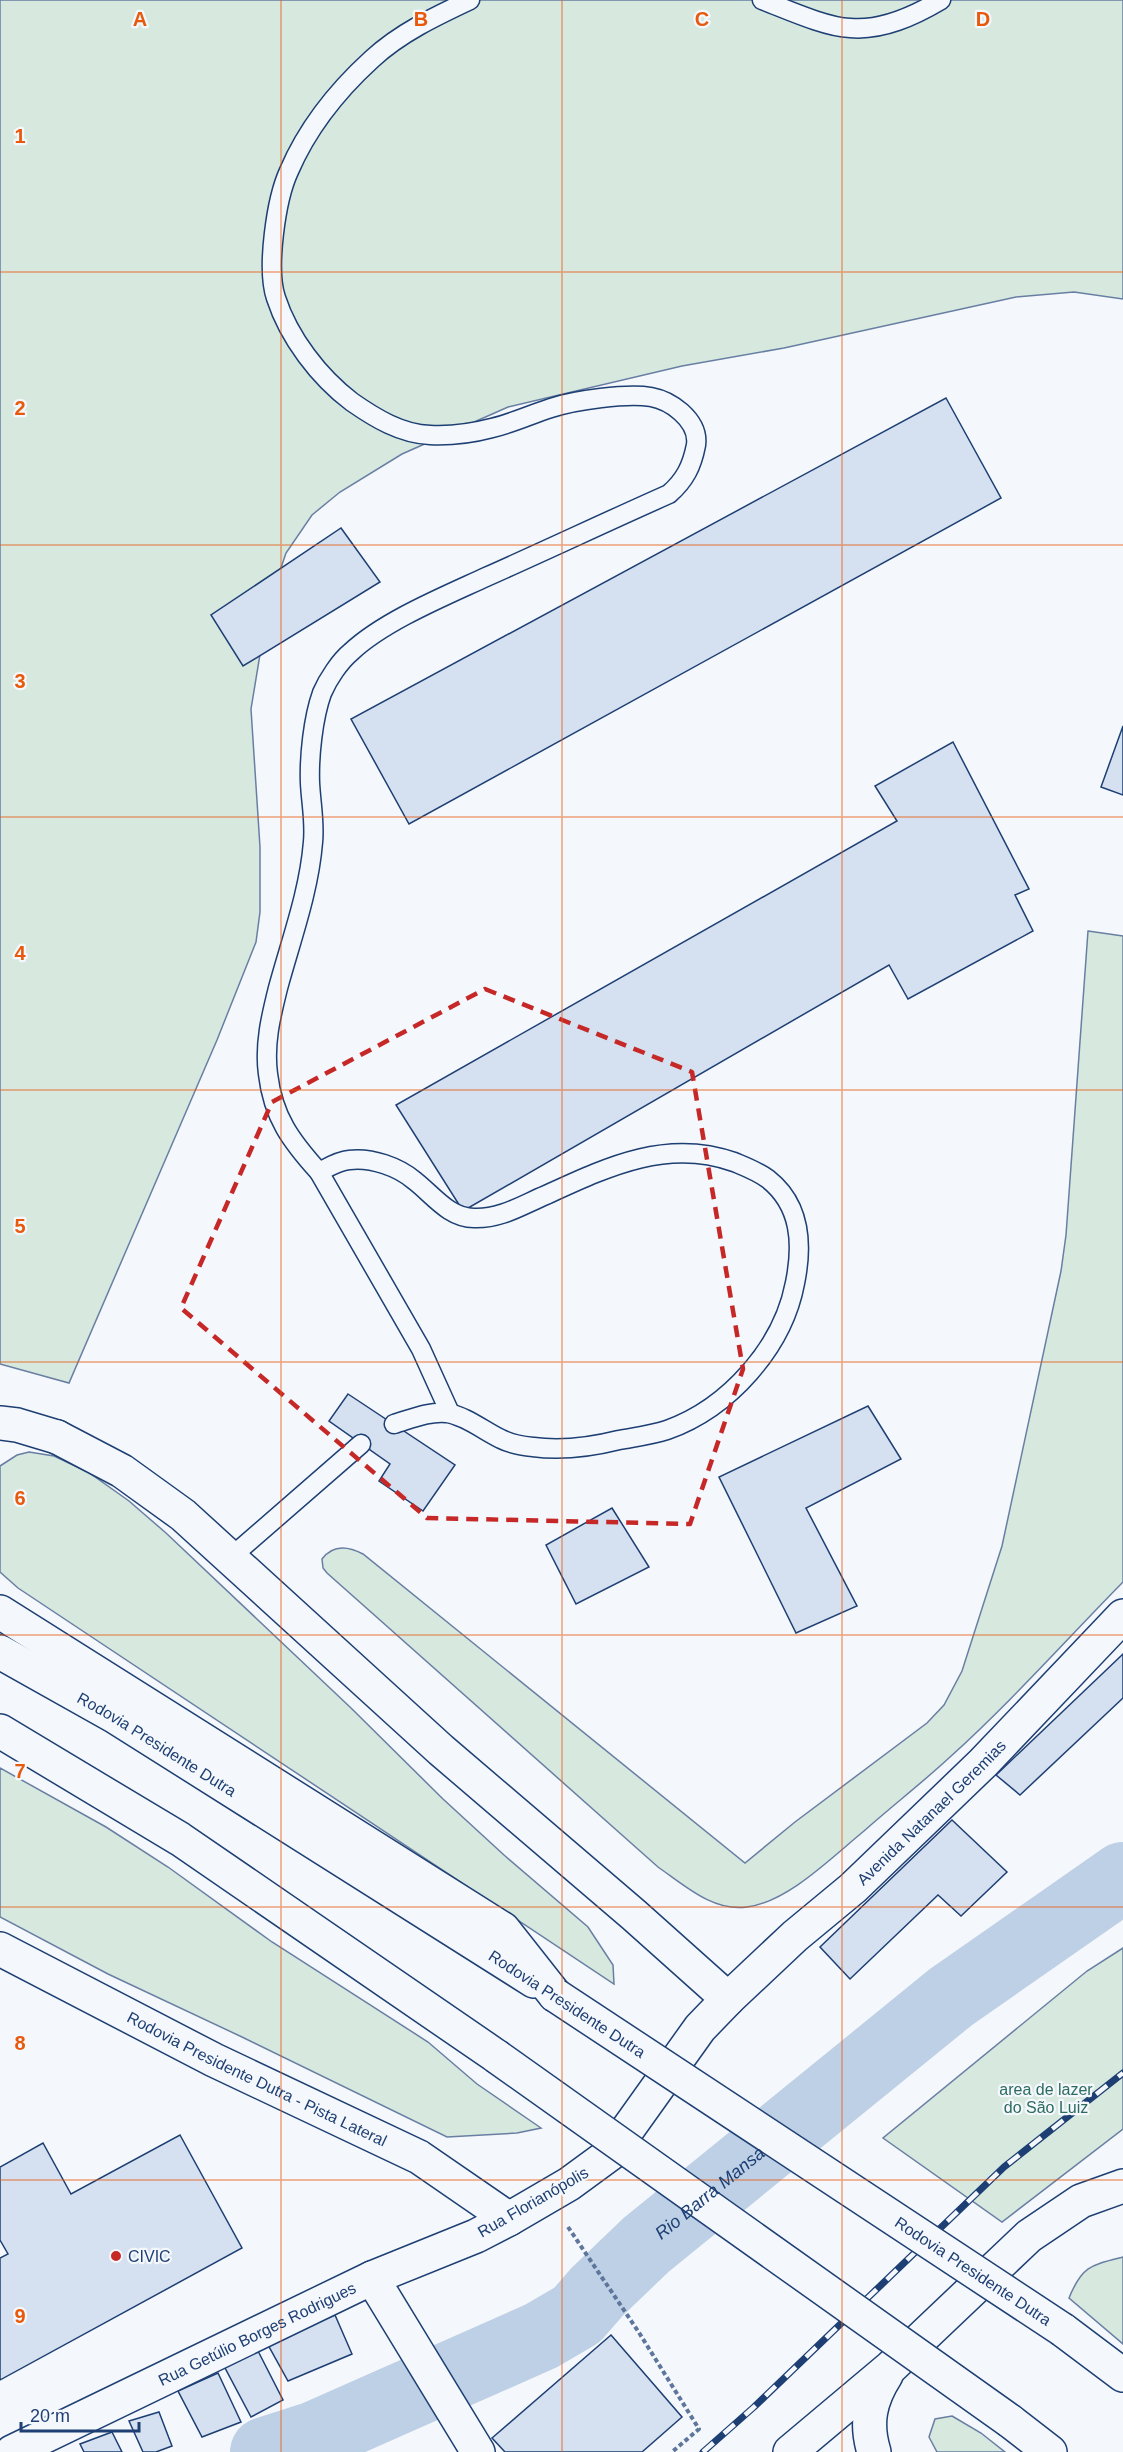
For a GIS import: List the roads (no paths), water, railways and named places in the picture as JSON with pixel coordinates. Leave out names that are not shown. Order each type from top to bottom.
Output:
[{"type":"main road","points":[[0,1423],[17,1425],[57,1437],[122,1471],[183,1515],[441,1750],[634,1915],[728,1999]]},
{"type":"main road","points":[[0,1443],[57,1437]]},
{"type":"main road","points":[[0,1612],[503,1929],[555,1995]]},
{"type":"main road","name":"Avenida Natanael Geremias","points":[[728,1999],[795,1936],[853,1888],[975,1771],[1123,1616]]},
{"type":"main road","name":"Rodovia Presidente Dutra","points":[[0,1652],[114,1716],[555,1995],[1063,2330],[1123,2374]]},
{"type":"main road","points":[[0,1731],[180,1839],[496,2056],[1010,2421],[1050,2452]]},
{"type":"main road","name":"Rodovia Presidente Dutra - Pista Lateral","points":[[2,1958],[419,2157],[509,2219]]},
{"type":"main road","name":"Rua Florianópolis","points":[[372,2278],[476,2236],[509,2219],[548,2197],[610,2154],[700,2028],[728,1999]]},
{"type":"main road","points":[[790,2452],[890,2368],[1029,2236],[1081,2201],[1123,2168]]},
{"type":"main road","points":[[1081,2201],[1123,2186]]},
{"type":"main road","points":[[372,2278],[475,2447]]},
{"type":"main road","name":"Rua Getúlio Borges Rodrigues","points":[[12,2452],[372,2278]]},
{"type":"main road","points":[[874,2452],[868,2433],[870,2412],[876,2391],[890,2368]]},
{"type":"lane","points":[[450,1413],[421,1348],[319,1173],[299,1151],[283,1127],[273,1102],[267,1072],[266,1049],[270,1021],[309,873],[314,814],[310,785],[310,758],[322,693],[350,652],[371,636],[430,603],[669,494],[683,482],[693,461],[696,441],[694,426],[673,405],[653,397],[626,396],[554,406],[495,428],[470,433],[429,435],[397,429],[375,418],[328,381],[289,328],[275,297],[272,268],[280,196],[294,161],[319,119],[373,59],[430,19],[470,0]]},
{"type":"lane","points":[[762,0],[848,28],[876,27],[917,14],[941,0]]},
{"type":"lane","points":[[319,1173],[335,1164],[350,1160],[366,1160],[387,1165],[412,1178],[457,1215],[473,1218],[512,1211],[568,1185],[642,1156],[678,1152],[717,1156],[757,1171],[783,1191],[797,1222],[800,1253],[795,1283],[789,1309],[770,1345],[747,1375],[712,1405],[681,1424],[665,1431],[609,1443],[560,1450],[516,1444],[450,1413],[431,1413],[394,1424]]},
{"type":"lane","points":[[230,1558],[361,1444]]},
{"type":"waterway","name":"Rio Barra Mansa","points":[[265,2452],[315,2436],[541,2336],[577,2315],[597,2292],[646,2245],[951,1997],[1123,1877]]},
{"type":"railway","points":[[703,2452],[754,2407],[1004,2167],[1123,2073]]},
{"type":"place","name":"CIVIC","points":[[116,2256]]},
{"type":"park label","name":"area de lazer do São Luiz","points":[[1046,2098]]}]
